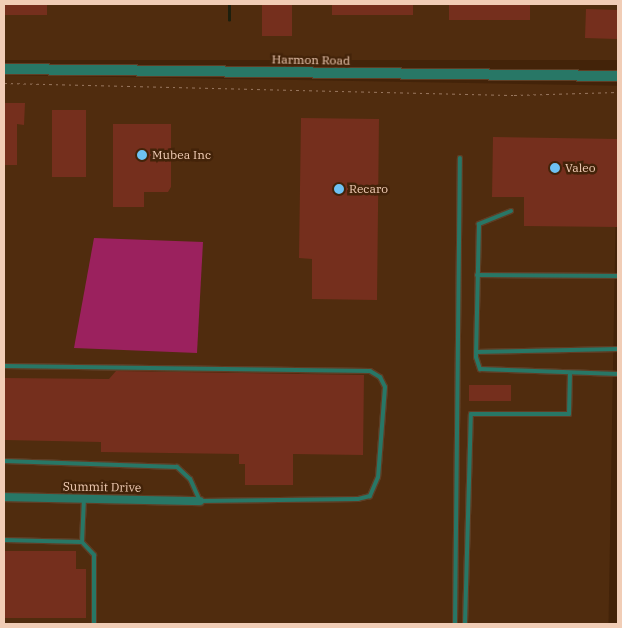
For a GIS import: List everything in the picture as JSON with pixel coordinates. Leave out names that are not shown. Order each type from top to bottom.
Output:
[{"type":"street","name":"Harmon Road","points":[[4,69],[618,76]]},
{"type":"street","name":"Summit Drive","points":[[4,497],[200,500]]},
{"type":"lane","points":[[455,624],[460,158]]},
{"type":"lane","points":[[511,211],[479,224],[477,363],[487,372],[618,374]]},
{"type":"lane","points":[[477,275],[618,276]]},
{"type":"lane","points":[[476,352],[618,349]]},
{"type":"lane","points":[[4,366],[370,371],[380,377],[385,387],[378,477],[370,496],[200,500],[190,479],[177,467],[4,461]]},
{"type":"lane","points":[[465,624],[471,414],[569,414],[570,374]]},
{"type":"lane","points":[[84,498],[82,542],[94,555],[94,624]]},
{"type":"lane","points":[[4,540],[82,542]]},
{"type":"path","points":[[4,83],[514,95],[618,92]]},
{"type":"shaded area","points":[[4,4],[618,4],[618,60],[4,60]]},
{"type":"shaded area","points":[[4,75],[618,86],[609,624],[4,624]]},
{"type":"shaded area","points":[[94,238],[203,242],[197,353],[74,348]]},
{"type":"building","points":[[4,4],[47,4],[47,15],[4,15]]},
{"type":"building","points":[[262,4],[292,4],[292,36],[262,36]]},
{"type":"building","points":[[332,4],[413,4],[413,15],[332,15]]},
{"type":"building","points":[[449,4],[530,4],[530,20],[449,20]]},
{"type":"building","points":[[586,9],[618,10],[617,39],[585,38]]},
{"type":"building","points":[[4,103],[25,103],[24,125],[17,124],[17,165],[4,165]]},
{"type":"building","points":[[52,110],[86,110],[86,177],[52,177]]},
{"type":"building","name":"Recaro","points":[[301,118],[379,119],[377,300],[312,299],[312,259],[299,258]]},
{"type":"building","name":"Mubea Inc","points":[[113,124],[171,124],[171,187],[168,192],[144,192],[144,207],[113,207]]},
{"type":"building","name":"Valeo","points":[[493,137],[618,139],[618,227],[524,226],[524,197],[492,197]]},
{"type":"building","points":[[116,371],[364,375],[363,455],[293,454],[293,485],[245,485],[245,464],[239,464],[239,454],[101,452],[101,442],[4,440],[4,378],[109,379]]},
{"type":"building","points":[[469,385],[511,385],[511,401],[469,401]]},
{"type":"building","points":[[4,551],[76,551],[76,569],[86,569],[86,618],[4,618]]},
{"type":"waterway","points":[[229,4],[229,20]]},
{"type":"place","name":"Mubea Inc","points":[[142,155]]},
{"type":"place","name":"Valeo","points":[[555,168]]},
{"type":"place","name":"Recaro","points":[[339,189]]}]
